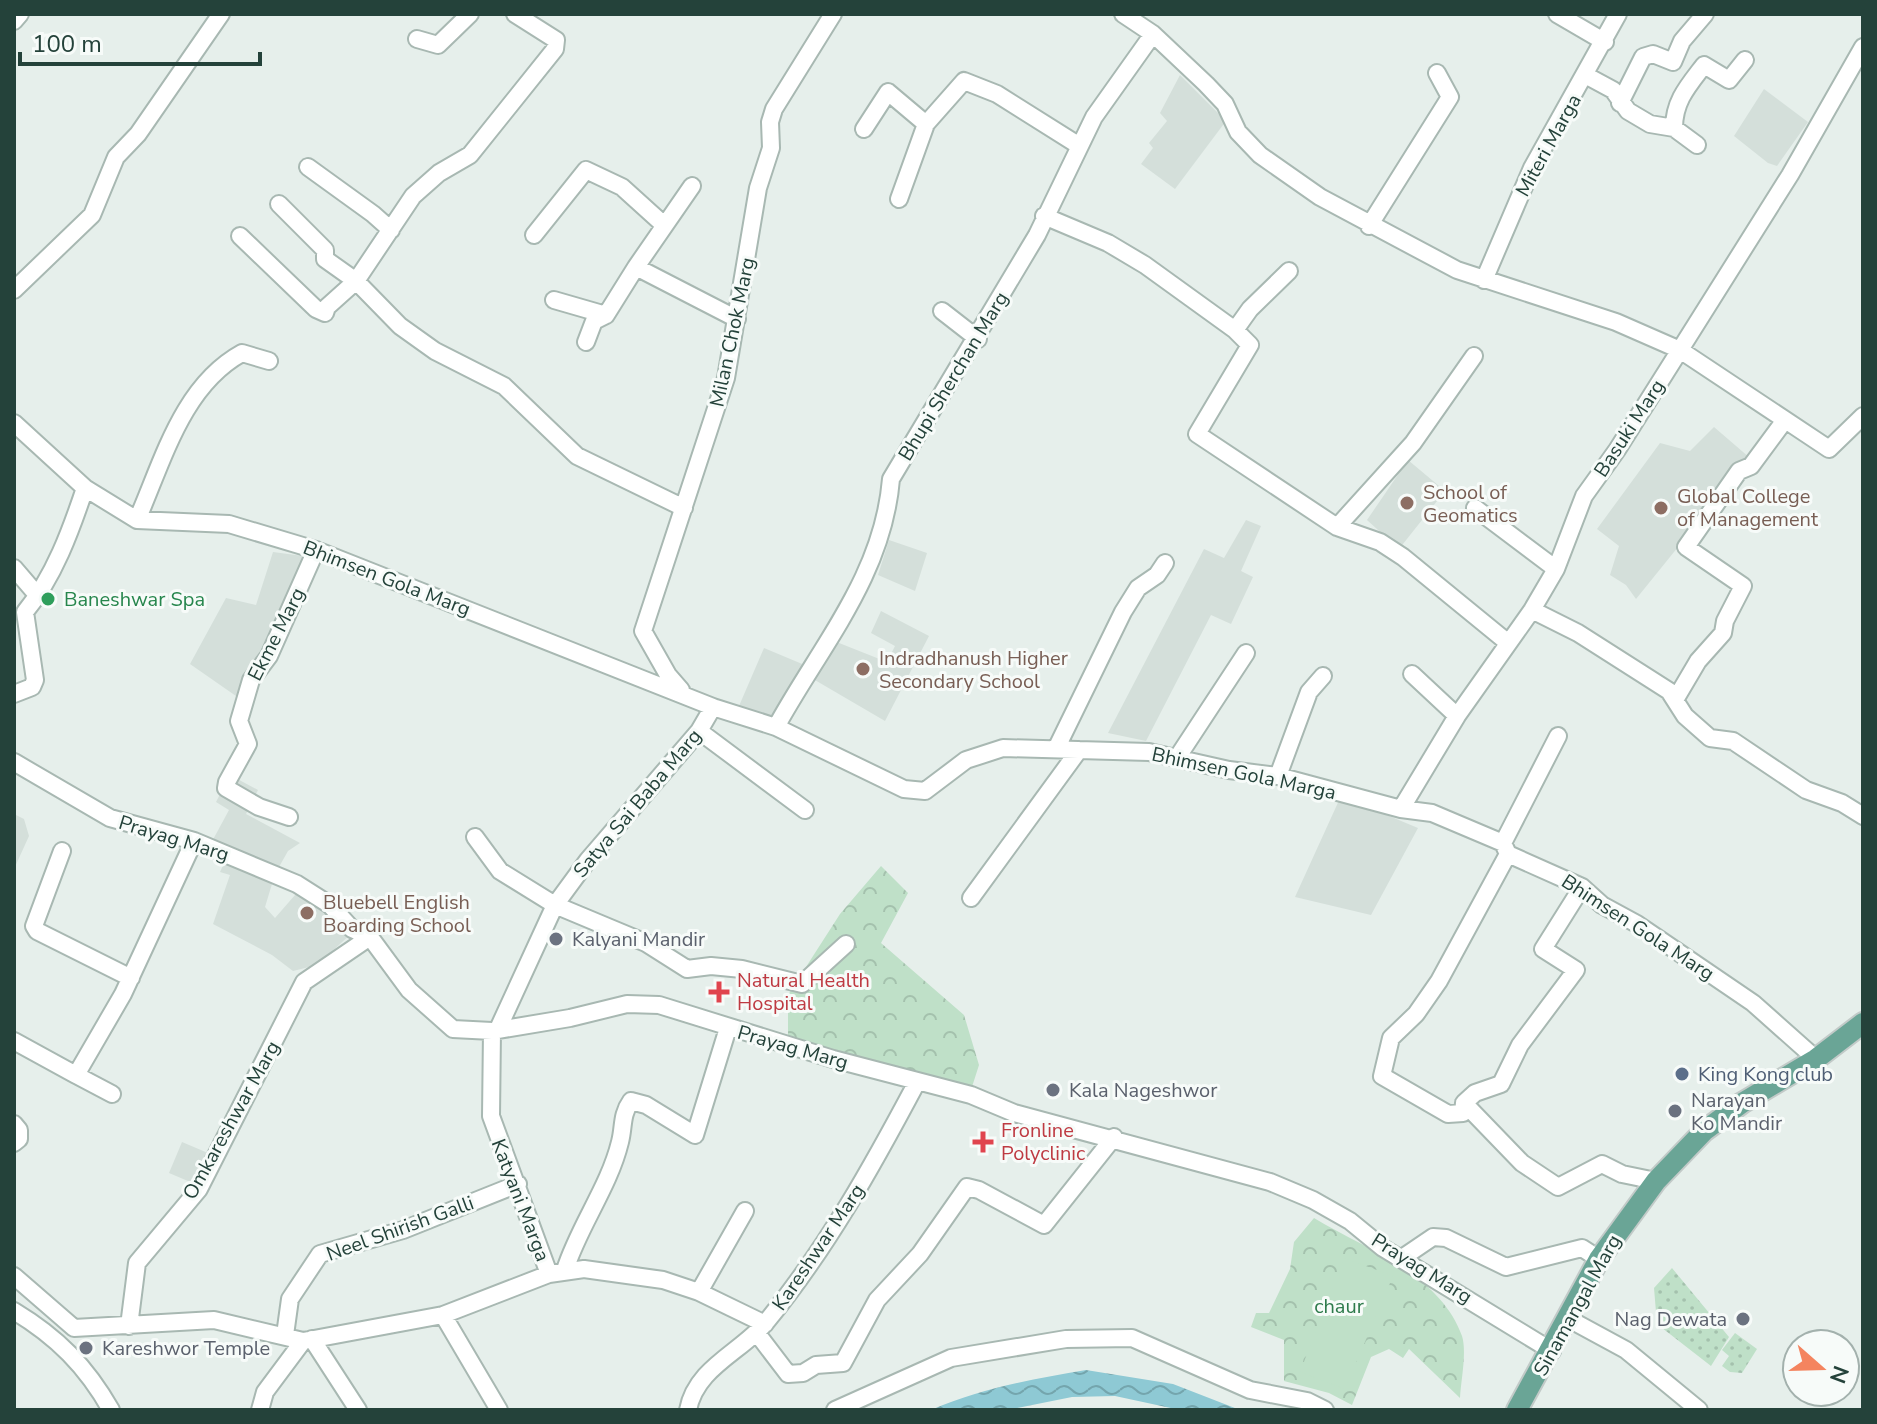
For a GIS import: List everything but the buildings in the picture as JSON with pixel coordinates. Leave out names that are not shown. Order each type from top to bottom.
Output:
[{"type":"main road","name":"Sinamangal Marg","points":[[1517,1410],[1552,1351],[1599,1259],[1656,1181],[1704,1131],[1742,1103],[1861,1028]]},
{"type":"street","points":[[14,21],[20,14]]},
{"type":"street","points":[[14,290],[92,215],[116,157],[138,134],[221,14]]},
{"type":"street","points":[[417,39],[438,45],[470,14]]},
{"type":"street","points":[[240,236],[316,309],[325,313],[327,307],[356,281],[413,196],[439,173],[470,155],[555,49],[556,40],[515,14]]},
{"type":"street","name":"Milan Chok Marg","points":[[685,694],[668,675],[643,631],[726,378],[758,188],[771,148],[770,122],[774,109],[833,14]]},
{"type":"street","points":[[1123,14],[1150,26],[1225,104],[1238,132],[1260,155],[1369,226],[1484,280],[1616,322],[1680,350],[1829,449],[1863,416]]},
{"type":"street","points":[[1557,14],[1605,42]]},
{"type":"street","name":"Miteri Marga","points":[[1484,280],[1532,168],[1587,76],[1618,14]]},
{"type":"street","points":[[1620,103],[1643,57],[1653,54],[1673,62],[1682,41],[1705,14]]},
{"type":"street","name":"Bhupi Sherchan Marg","points":[[776,727],[866,578],[889,506],[891,479],[978,339],[1037,235],[1078,145],[1150,26]]},
{"type":"street","name":"Basuki Marg","points":[[1401,809],[1457,716],[1532,610],[1556,569],[1584,496],[1790,175],[1863,47]]},
{"type":"street","points":[[1674,128],[1674,110],[1680,97],[1704,65],[1729,80],[1745,60]]},
{"type":"street","points":[[1369,226],[1450,97],[1437,73]]},
{"type":"street","points":[[1587,76],[1613,90],[1620,103],[1650,124],[1674,128],[1697,145]]},
{"type":"street","points":[[899,199],[926,124],[957,79],[997,94],[1078,145]]},
{"type":"street","points":[[864,129],[888,92],[926,124]]},
{"type":"street","points":[[308,167],[391,230]]},
{"type":"street","points":[[534,235],[586,170],[622,187],[664,225]]},
{"type":"street","points":[[586,342],[594,321],[606,315],[692,186]]},
{"type":"street","points":[[279,204],[325,250],[325,259],[356,281],[400,326],[435,351],[504,386],[577,456],[684,508]]},
{"type":"street","points":[[1044,216],[1108,243],[1145,265],[1235,330],[1250,345],[1197,434],[1337,527],[1380,542],[1403,557],[1507,642]]},
{"type":"street","points":[[636,267],[737,319]]},
{"type":"street","points":[[1235,330],[1250,309],[1289,271]]},
{"type":"street","points":[[554,300],[606,315]]},
{"type":"street","points":[[942,311],[978,339]]},
{"type":"street","points":[[137,520],[191,398],[205,380],[242,353],[269,361]]},
{"type":"street","points":[[1337,527],[1413,443],[1474,356]]},
{"type":"street","points":[[1675,700],[1698,661],[1723,633],[1725,621],[1743,586],[1686,547],[1739,471],[1751,466],[1785,420]]},
{"type":"street","name":"Bhimsen Gola Marg","points":[[14,423],[85,488],[137,520],[229,524],[316,550],[713,707],[776,727]]},
{"type":"street","points":[[14,694],[34,684],[25,613],[38,596],[66,539],[85,488]]},
{"type":"street","points":[[1475,508],[1556,569]]},
{"type":"street","name":"Ekme Marg","points":[[289,817],[241,798],[226,788],[248,744],[239,721],[251,680],[269,656],[316,550]]},
{"type":"street","points":[[1056,749],[1123,612],[1138,588],[1157,575],[1165,563]]},
{"type":"street","points":[[14,568],[38,596]]},
{"type":"street","points":[[1532,610],[1649,677],[1710,738],[1733,741],[1806,790],[1842,803],[1863,816]]},
{"type":"street","points":[[1177,758],[1246,653]]},
{"type":"street","points":[[1412,674],[1457,716]]},
{"type":"street","points":[[1278,776],[1309,692],[1323,676]]},
{"type":"street","name":"Satya Sai Baba Marg","points":[[495,1030],[557,901],[699,731],[713,707]]},
{"type":"street","name":"Bhimsen Gola Marga","points":[[776,727],[904,789],[917,792],[936,784],[978,754],[1017,746],[1149,752],[1229,770],[1278,776],[1401,809]]},
{"type":"street","points":[[699,731],[805,810]]},
{"type":"street","points":[[1558,736],[1439,981],[1416,1014],[1391,1038],[1382,1076],[1448,1114],[1463,1113],[1464,1103],[1475,1093],[1501,1084],[1520,1045],[1576,970],[1543,949],[1582,887]]},
{"type":"street","points":[[971,898],[1079,750]]},
{"type":"street","name":"Prayag Marg","points":[[14,762],[110,818],[194,841],[297,884],[330,905],[352,929],[370,937],[409,990],[453,1029],[495,1030],[570,1018],[627,1004],[659,1005],[728,1028],[971,1095],[1014,1113],[1114,1137],[1270,1182],[1313,1200],[1350,1221],[1383,1248],[1552,1351]]},
{"type":"street","name":"Bhimsen Gola Marg","points":[[1401,809],[1432,813],[1582,887],[1602,905],[1637,924],[1753,1003],[1816,1059]]},
{"type":"street","points":[[475,837],[500,871],[646,943],[687,969],[711,966],[742,969],[802,984],[846,944]]},
{"type":"street","points":[[76,1075],[131,978],[194,841]]},
{"type":"street","points":[[62,851],[34,926],[37,931],[131,978]]},
{"type":"street","name":"Omkareshwar Marg","points":[[129,1326],[137,1263],[199,1189],[304,982],[370,937]]},
{"type":"street","points":[[557,1272],[613,1164],[620,1143],[624,1111],[631,1101],[646,1105],[695,1135],[728,1028]]},
{"type":"street","name":"Katyani Marga","points":[[495,1030],[491,1116],[502,1152],[557,1272]]},
{"type":"street","points":[[14,1041],[112,1094]]},
{"type":"street","name":"Kareshwar Marg","points":[[308,1340],[443,1315],[557,1272],[618,1271],[663,1280],[699,1292],[760,1328],[818,1254],[868,1173],[917,1082]]},
{"type":"street","points":[[1464,1103],[1522,1163],[1551,1185],[1558,1187],[1571,1183],[1602,1164],[1622,1174],[1656,1181]]},
{"type":"street","points":[[14,1124],[19,1130],[19,1139],[14,1143]]},
{"type":"street","points":[[688,1410],[691,1393],[723,1358],[760,1328],[788,1374],[803,1373],[816,1365],[843,1363],[851,1354],[877,1300],[920,1254],[967,1187],[979,1190],[1044,1225],[1114,1137]]},
{"type":"street","name":"Neel Shirish Galli","points":[[285,1335],[290,1299],[320,1254],[403,1230],[518,1184]]},
{"type":"street","points":[[699,1292],[745,1211]]},
{"type":"street","points":[[1402,1258],[1433,1237],[1446,1238],[1506,1267],[1582,1248],[1599,1259]]},
{"type":"street","points":[[14,1276],[74,1328]]},
{"type":"street","points":[[14,1311],[55,1338],[85,1367],[111,1410]]},
{"type":"street","points":[[443,1315],[499,1410]]},
{"type":"street","points":[[1567,1318],[1626,1350],[1699,1410]]},
{"type":"street","points":[[55,1338],[74,1328],[214,1320],[308,1340],[358,1410]]},
{"type":"street","points":[[835,1410],[951,1358],[1066,1339],[1132,1338],[1250,1390],[1307,1401],[1325,1410]]},
{"type":"street","points":[[260,1410],[265,1392],[308,1340]]},
{"type":"shaded area","points":[[1180,75],[1226,121],[1175,189],[1141,164],[1153,148],[1149,143],[1167,121],[1160,113]]},
{"type":"shaded area","points":[[1764,89],[1808,122],[1777,166],[1768,163],[1734,136]]},
{"type":"shaded area","name":"Global College of Management","points":[[1714,427],[1750,458],[1636,599],[1626,585],[1610,575],[1619,546],[1597,529],[1660,443],[1690,451]]},
{"type":"shaded area","name":"School of Geomatics","points":[[1408,460],[1445,491],[1399,549],[1367,520]]},
{"type":"shaded area","points":[[1246,520],[1261,526],[1241,571],[1253,577],[1231,624],[1211,615],[1146,741],[1108,733],[1204,549],[1224,558]]},
{"type":"shaded area","points":[[889,540],[927,553],[915,591],[878,575]]},
{"type":"shaded area","points":[[273,552],[303,556],[301,571],[246,703],[190,664],[226,598],[256,605]]},
{"type":"shaded area","name":"Indradhanush Higher Secondary School","points":[[881,611],[929,636],[885,721],[808,676],[829,639],[887,662],[895,646],[871,633]]},
{"type":"shaded area","points":[[764,648],[807,666],[776,720],[739,706]]},
{"type":"shaded area","name":"Bluebell English Boarding School","points":[[230,775],[258,790],[246,814],[300,843],[288,851],[275,874],[265,907],[275,918],[302,887],[352,933],[317,965],[293,971],[272,955],[213,924],[230,875],[220,872],[227,857],[209,847],[229,810],[216,802]]},
{"type":"shaded area","points":[[1341,796],[1418,828],[1371,915],[1295,897]]},
{"type":"shaded area","points":[[14,814],[24,819],[29,836],[14,869]]},
{"type":"shaded area","points":[[182,1142],[208,1153],[195,1184],[169,1173]]},
{"type":"green space","points":[[881,866],[908,893],[881,943],[964,1015],[979,1065],[971,1090],[788,1046],[788,995],[840,914]]},
{"type":"green space","name":"chaur","points":[[1314,1218],[1399,1265],[1437,1296],[1462,1336],[1464,1358],[1460,1398],[1409,1349],[1403,1358],[1389,1349],[1371,1357],[1352,1405],[1329,1393],[1284,1381],[1284,1340],[1251,1327],[1256,1313],[1269,1313],[1290,1269],[1294,1242]]},
{"type":"green space","points":[[1344,1258],[1393,1276],[1345,1389],[1300,1372]]},
{"type":"green space","points":[[1672,1268],[1729,1337],[1711,1366],[1657,1324],[1654,1288]]},
{"type":"green space","points":[[1735,1333],[1757,1349],[1742,1373],[1730,1372],[1722,1366],[1729,1356],[1722,1350]]},
{"type":"water","points":[[1086,1370],[1173,1384],[1240,1410],[1180,1410],[1115,1396],[1072,1397],[1007,1410],[931,1410],[988,1390]]},
{"type":"place","name":"School of Geomatics","points":[[1407,503]]},
{"type":"place","name":"Global College of Management","points":[[1661,508]]},
{"type":"place","name":"Baneshwar Spa","points":[[48,599]]},
{"type":"place","name":"Indradhanush Higher Secondary School","points":[[863,669]]},
{"type":"place","name":"Bluebell English Boarding School","points":[[307,913]]},
{"type":"place","name":"Kalyani Mandir","points":[[556,939]]},
{"type":"place","name":"Natural Health Hospital","points":[[719,992]]},
{"type":"place","name":"King Kong club","points":[[1682,1074]]},
{"type":"place","name":"Kala Nageshwor","points":[[1053,1090]]},
{"type":"place","name":"Narayan Ko Mandir","points":[[1675,1111]]},
{"type":"place","name":"Fronline Polyclinic","points":[[983,1142]]},
{"type":"place","name":"Nag Dewata","points":[[1743,1319]]},
{"type":"place","name":"Kareshwor Temple","points":[[86,1348]]}]
